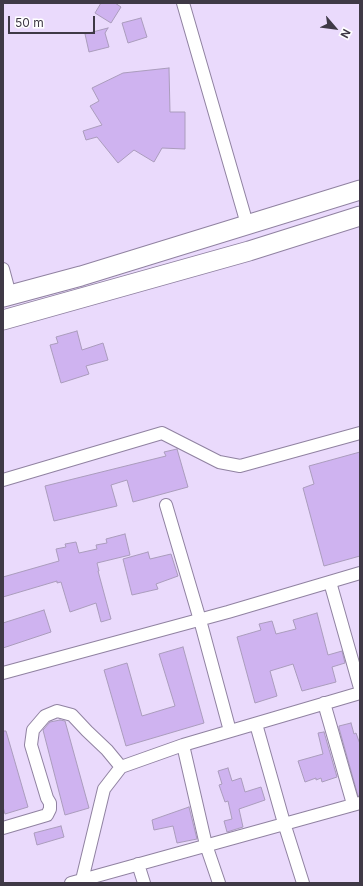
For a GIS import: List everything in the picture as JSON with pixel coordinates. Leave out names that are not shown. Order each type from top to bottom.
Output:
[{"type":"main road","points":[[7,296],[81,276],[360,190]]},
{"type":"main road","points":[[3,320],[249,251],[360,216]]},
{"type":"street","points":[[184,3],[247,224]]},
{"type":"street","points":[[3,269],[7,296]]},
{"type":"street","points":[[3,480],[162,433],[219,462],[240,466],[360,433]]},
{"type":"street","points":[[166,505],[200,620],[230,731]]},
{"type":"street","points":[[3,673],[200,620],[360,573]]},
{"type":"street","points":[[330,582],[360,688]]},
{"type":"street","points":[[79,882],[104,789],[121,767],[183,745],[360,692]]},
{"type":"street","points":[[79,882],[357,803],[324,703]]},
{"type":"street","points":[[3,828],[47,815],[50,809],[50,803],[47,798],[31,745],[33,730],[45,716],[58,711],[72,715],[107,750],[121,767]]},
{"type":"street","points":[[256,724],[284,823],[303,883]]},
{"type":"street","points":[[183,745],[206,845],[219,883]]},
{"type":"street","points":[[138,864],[144,883]]},
{"type":"building","points":[[101,3],[115,3],[121,7],[111,23],[95,13]]},
{"type":"building","points":[[141,18],[147,37],[128,43],[122,23]]},
{"type":"building","points":[[108,28],[105,33],[109,47],[89,52],[85,34]]},
{"type":"building","points":[[169,68],[170,112],[185,112],[185,149],[162,148],[154,162],[134,150],[118,163],[97,137],[86,140],[83,131],[102,125],[90,106],[99,101],[92,88],[123,73]]},
{"type":"building","points":[[77,331],[82,350],[103,343],[108,360],[86,366],[89,374],[61,383],[50,345],[58,343],[56,337]]},
{"type":"building","points":[[177,449],[188,487],[133,502],[127,480],[111,485],[117,506],[54,521],[45,486],[166,456],[164,452]]},
{"type":"building","points":[[360,452],[360,556],[324,566],[303,488],[314,484],[309,466]]},
{"type":"building","points":[[125,534],[130,555],[97,563],[111,619],[101,622],[96,603],[70,612],[61,582],[57,583],[57,581],[3,597],[3,577],[59,561],[56,549],[66,547],[65,544],[76,542],[79,553],[97,549],[96,545],[107,543],[106,539]]},
{"type":"building","points":[[148,552],[150,559],[171,554],[178,576],[156,584],[158,589],[132,595],[123,559]]},
{"type":"building","points":[[44,610],[51,632],[3,648],[3,623]]},
{"type":"building","points":[[317,613],[328,655],[342,651],[345,663],[332,667],[336,682],[302,691],[293,664],[270,671],[277,696],[255,703],[237,637],[261,630],[259,624],[272,621],[276,634],[296,629],[293,620]]},
{"type":"building","points":[[183,647],[204,723],[126,746],[104,670],[127,663],[142,716],[175,706],[159,654]]},
{"type":"building","points":[[60,720],[65,721],[89,808],[65,815],[43,730],[50,722]]},
{"type":"building","points":[[351,723],[354,734],[356,733],[360,744],[360,796],[358,796],[339,728],[339,726]]},
{"type":"building","points":[[3,731],[6,731],[28,807],[5,814],[3,807]]},
{"type":"building","points":[[324,732],[337,777],[322,782],[321,778],[316,780],[316,778],[305,782],[298,761],[323,754],[318,733]]},
{"type":"building","points":[[228,768],[232,781],[241,778],[245,792],[261,787],[265,800],[239,809],[243,827],[227,832],[224,821],[232,819],[228,801],[225,802],[219,785],[222,784],[218,771]]},
{"type":"building","points":[[189,807],[197,839],[177,843],[173,826],[154,830],[152,820]]},
{"type":"building","points":[[61,826],[64,837],[37,845],[34,833]]}]
